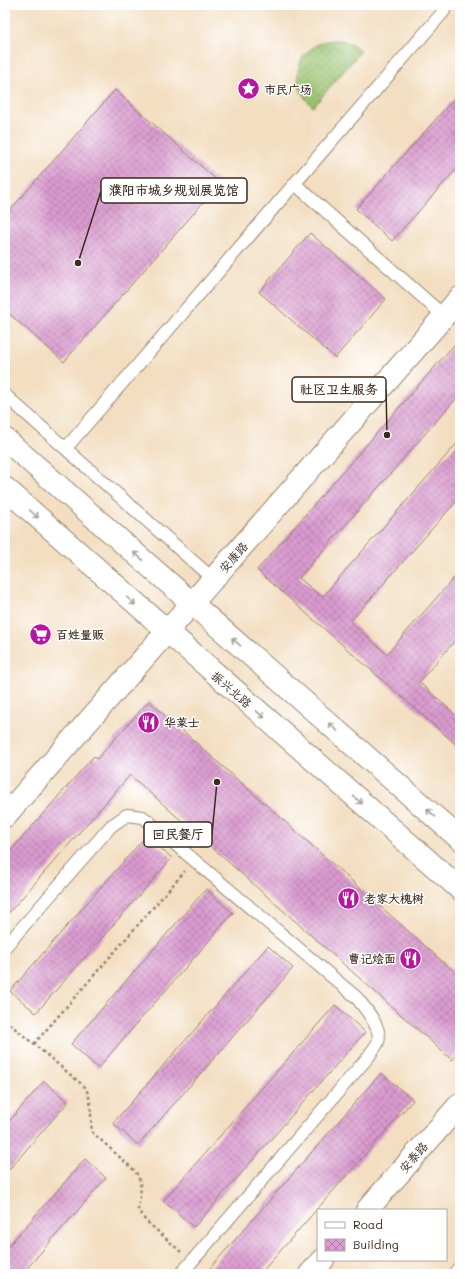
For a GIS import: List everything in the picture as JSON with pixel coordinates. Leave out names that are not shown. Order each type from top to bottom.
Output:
[{"type":"street","name":"安康路","points":[[5,816],[460,298]]},
{"type":"street","points":[[5,439],[460,839]]},
{"type":"street","name":"振兴北路","points":[[5,488],[166,632],[460,889]]},
{"type":"street","name":"安泰路","points":[[368,1209],[460,1104]]},
{"type":"street","points":[[310,1274],[322,1261]]},
{"type":"lane","points":[[66,448],[295,184],[443,7]]},
{"type":"lane","points":[[295,184],[444,316]]},
{"type":"lane","points":[[5,395],[213,579]]},
{"type":"lane","points":[[5,947],[111,826],[127,814],[144,817],[356,997],[370,1015],[377,1028],[378,1042],[368,1056],[181,1274]]},
{"type":"lane","points":[[454,1274],[460,1268]]},
{"type":"path","points":[[34,1044],[194,860]]},
{"type":"path","points":[[5,1020],[85,1087],[89,1094],[91,1105],[90,1118],[92,1132],[140,1177],[142,1185],[138,1209],[145,1220],[192,1261]]},
{"type":"green space","points":[[341,40],[352,44],[361,51],[313,107],[301,91],[298,82],[300,64],[304,56],[320,43]]},
{"type":"building","points":[[115,90],[220,183],[64,362],[5,310],[5,216]]},
{"type":"building","points":[[460,92],[460,165],[392,241],[356,209]]},
{"type":"building","points":[[310,233],[386,299],[335,358],[259,292]]},
{"type":"building","points":[[460,338],[460,394],[299,578],[322,597],[460,440],[460,497],[350,622],[387,654],[460,571],[460,635],[419,682],[460,719],[460,748],[257,570]]},
{"type":"building","points":[[149,701],[460,977],[460,1051],[452,1060],[130,775],[5,917],[5,857],[94,756],[97,759]]},
{"type":"building","points":[[146,836],[172,858],[36,1013],[10,991]]},
{"type":"building","points":[[206,889],[233,913],[98,1068],[71,1044]]},
{"type":"building","points":[[268,946],[293,968],[138,1145],[113,1123]]},
{"type":"building","points":[[335,1005],[365,1032],[194,1227],[163,1201]]},
{"type":"building","points":[[381,1073],[413,1100],[260,1274],[205,1274]]},
{"type":"building","points":[[44,1081],[68,1102],[5,1174],[5,1126]]},
{"type":"building","points":[[85,1159],[106,1178],[22,1274],[13,1274],[5,1267],[5,1250]]},
{"type":"place","name":"市民广场","points":[[249,89]]},
{"type":"place","name":"濮阳市城乡规划展览馆","points":[[78,263]]},
{"type":"place","name":"社区卫生服务","points":[[387,435]]},
{"type":"place","name":"百姓量贩","points":[[41,634]]},
{"type":"place","name":"华莱士","points":[[149,722]]},
{"type":"place","name":"回民餐厅","points":[[217,782]]},
{"type":"place","name":"老家大槐树","points":[[349,898]]},
{"type":"place","name":"曹记烩面","points":[[411,958]]}]
